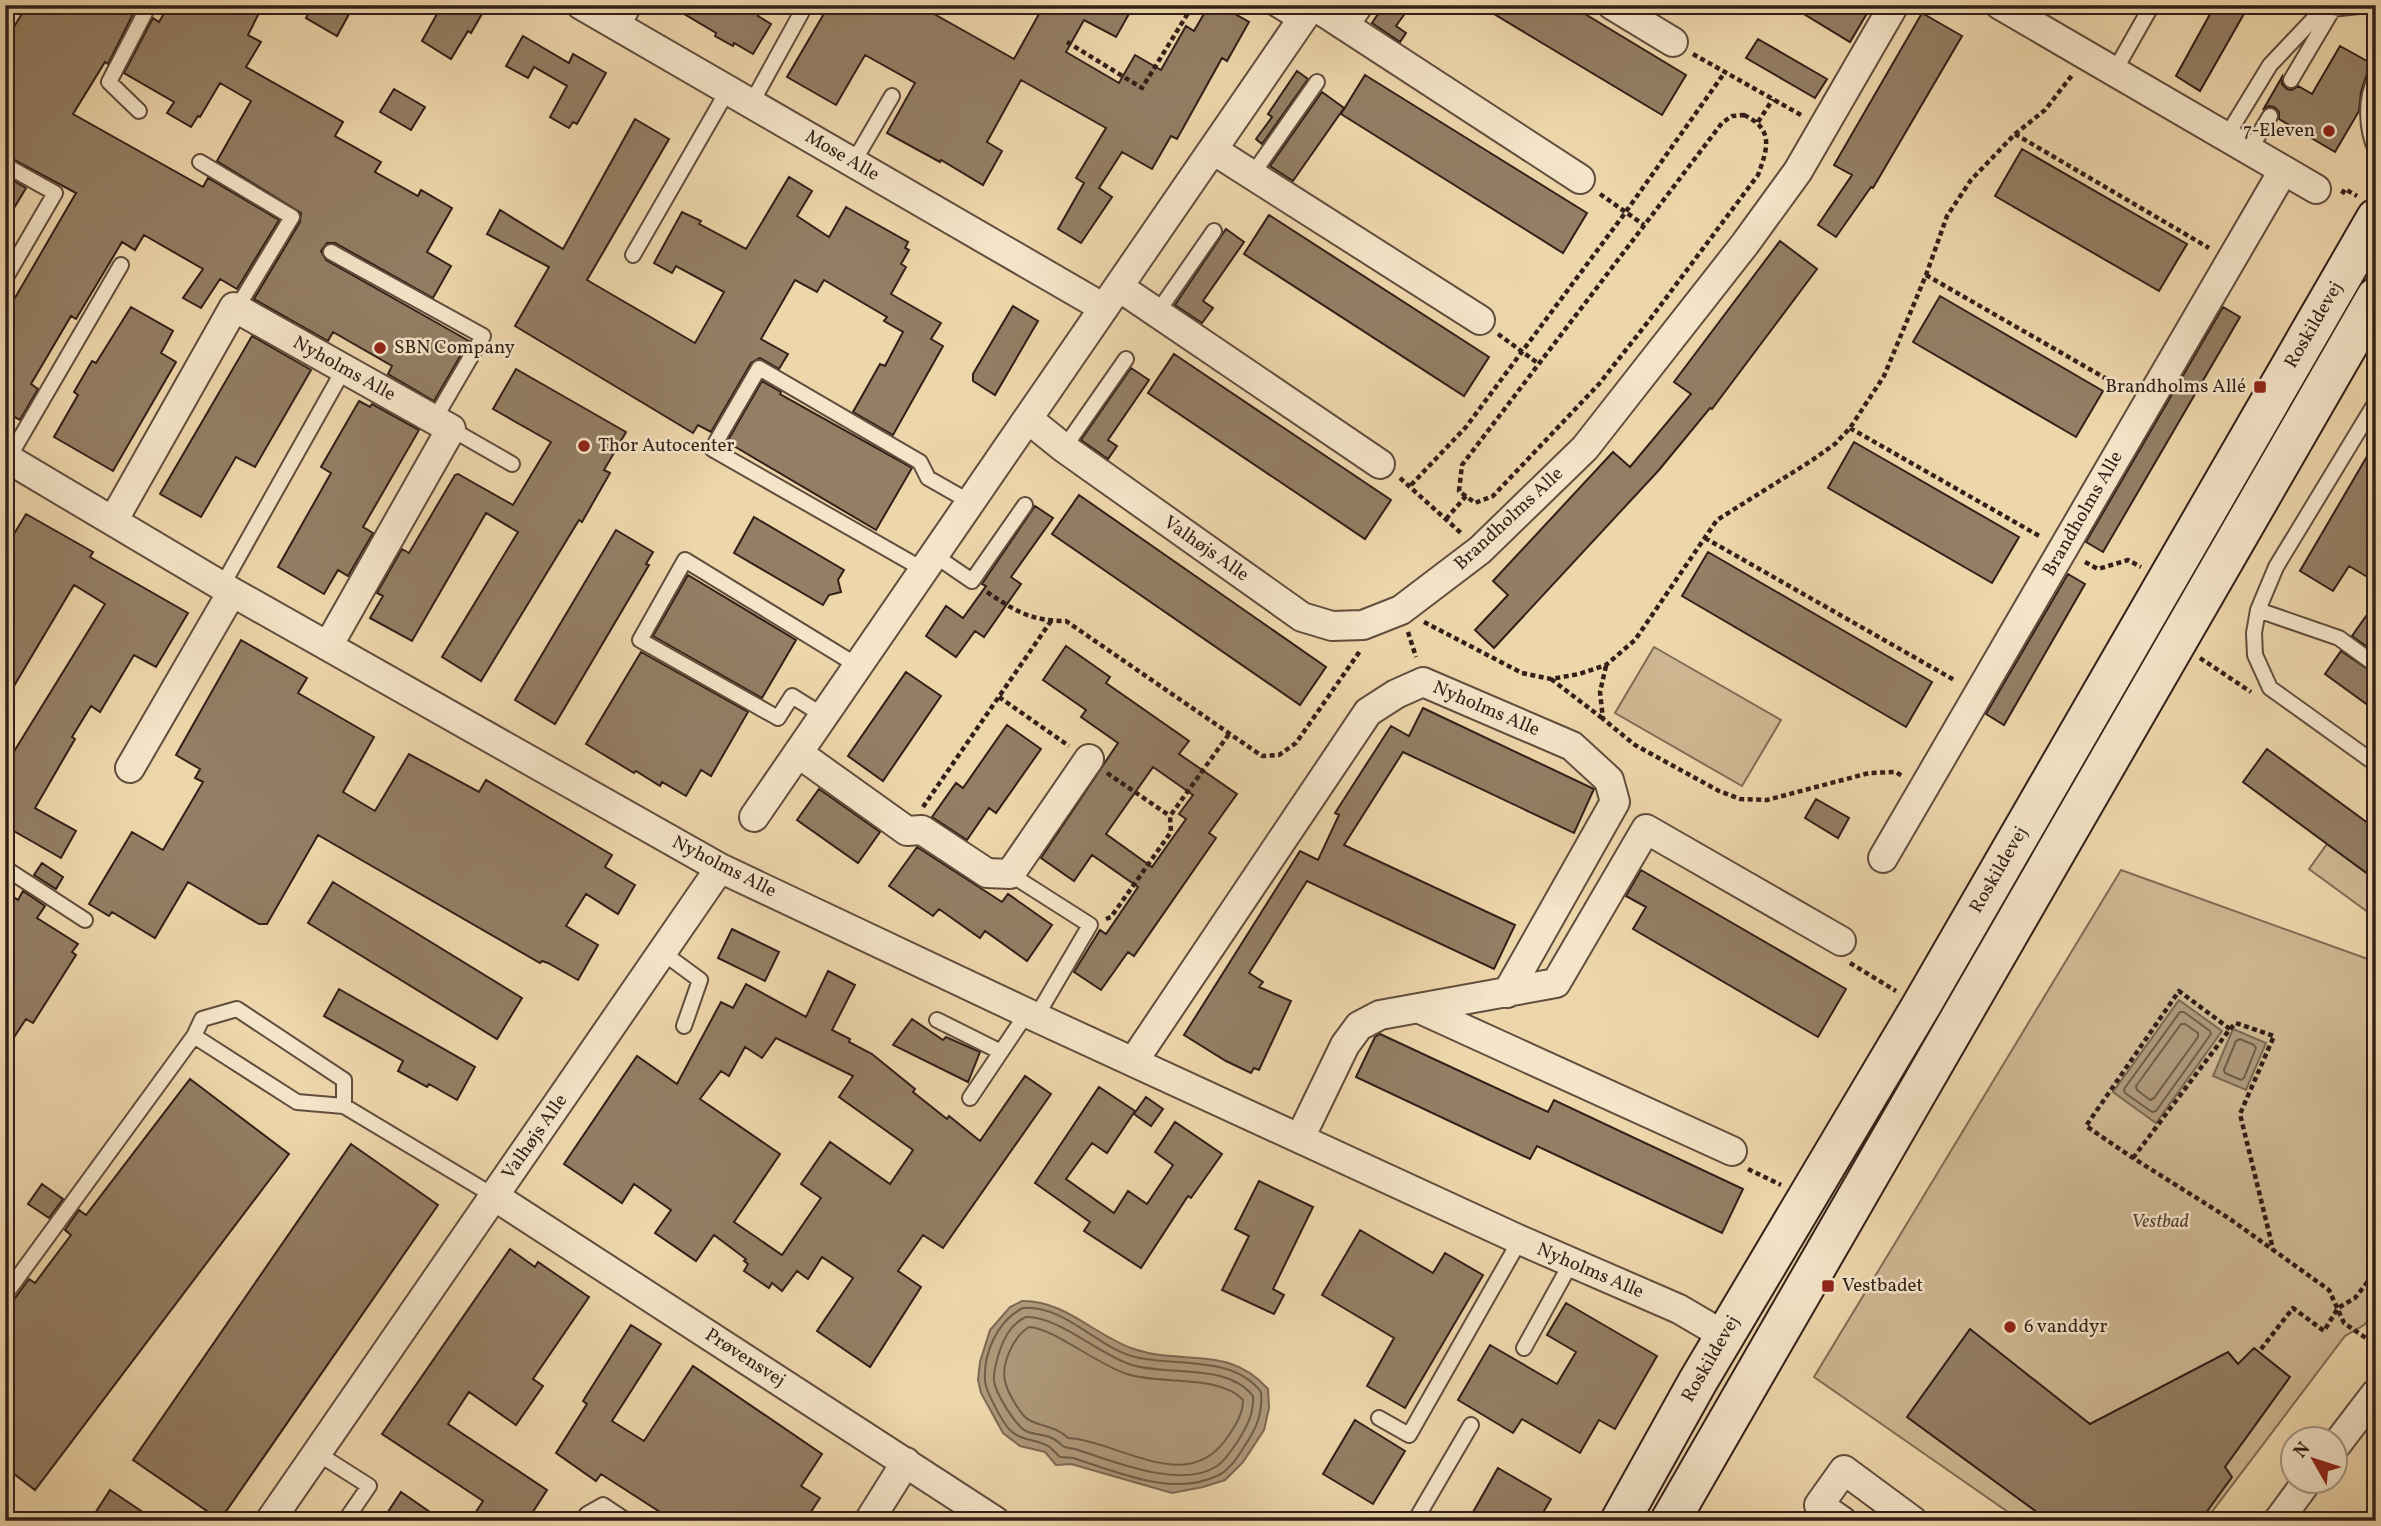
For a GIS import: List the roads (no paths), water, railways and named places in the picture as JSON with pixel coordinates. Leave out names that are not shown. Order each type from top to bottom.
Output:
[{"type":"main road","name":"Roskildevej","points":[[1620,1521],[2376,218]]},
{"type":"main road","name":"Roskildevej","points":[[1670,1521],[2376,297]]},
{"type":"street","name":"Mose Alle","points":[[580,5],[628,17],[740,97],[853,163],[1112,297]]},
{"type":"street","points":[[1612,5],[1673,42]]},
{"type":"street","name":"Brandholms Alle","points":[[1401,610],[1480,550],[1585,448],[1745,244],[1798,171],[1894,5]]},
{"type":"street","points":[[2000,5],[2316,189]]},
{"type":"street","points":[[754,817],[1308,11],[1350,29],[1580,179]]},
{"type":"street","points":[[1213,150],[1480,320]]},
{"type":"street","name":"Brandholms Alle","points":[[1883,858],[2283,171]]},
{"type":"street","points":[[1112,297],[1157,313],[1380,464]]},
{"type":"street","points":[[113,521],[234,307],[236,309]]},
{"type":"street","name":"Nyholms Alle","points":[[236,309],[442,425]]},
{"type":"street","name":"Valhøjs Alle","points":[[1028,419],[1064,449],[1302,617],[1332,626],[1363,625],[1401,610]]},
{"type":"street","points":[[328,646],[442,425]]},
{"type":"street","name":"Nyholms Alle","points":[[9,467],[113,521],[227,589],[720,868],[1520,1240],[1679,1309],[1725,1336]]},
{"type":"street","points":[[130,768],[227,589]]},
{"type":"street","name":"Nyholms Alle","points":[[1133,1062],[1368,712],[1396,694],[1423,682],[1572,746],[1609,780],[1615,802],[1507,993]]},
{"type":"street","points":[[798,753],[907,831],[922,830],[987,873],[1010,874],[1089,760]]},
{"type":"street","points":[[1300,1138],[1345,1045],[1359,1027],[1380,1015],[1556,983],[1646,829],[1841,941]]},
{"type":"street","name":"Valhøjs Alle","points":[[270,1521],[720,868]]},
{"type":"street","points":[[1420,1009],[1732,1151]]},
{"type":"street","name":"Prøvensvej","points":[[494,1196],[995,1521]]},
{"type":"street","points":[[2350,1427],[2376,1393]]},
{"type":"street","points":[[869,1521],[906,1462]]},
{"type":"street","points":[[1842,1521],[1819,1505],[1844,1470],[1894,1515]]},
{"type":"street","points":[[2278,1521],[2298,1494]]},
{"type":"lane","points":[[139,111],[108,82],[149,5]]},
{"type":"lane","points":[[1269,5],[1308,11]]},
{"type":"lane","points":[[1350,29],[1367,5]]},
{"type":"lane","points":[[2114,72],[2152,5]]},
{"type":"lane","points":[[2238,144],[2270,65],[2322,10],[2368,5]]},
{"type":"lane","points":[[633,255],[740,97],[806,6]]},
{"type":"lane","points":[[2291,80],[2333,9]]},
{"type":"lane","points":[[2376,78],[2368,91],[2369,130],[2376,150]]},
{"type":"lane","points":[[1252,175],[1317,82]]},
{"type":"lane","points":[[853,163],[892,96]]},
{"type":"lane","points":[[2238,144],[2270,116]]},
{"type":"lane","points":[[200,162],[292,218],[236,309]]},
{"type":"lane","points":[[5,164],[55,193],[5,279]]},
{"type":"lane","points":[[1157,313],[1214,231]]},
{"type":"lane","points":[[331,252],[483,336],[442,425],[512,464]]},
{"type":"lane","points":[[9,467],[121,265]]},
{"type":"lane","points":[[1064,449],[1126,359]]},
{"type":"lane","points":[[971,502],[928,478],[920,462],[759,368],[712,449],[929,563],[972,581],[1025,505]]},
{"type":"lane","points":[[227,589],[344,369]]},
{"type":"lane","points":[[2376,402],[2276,567],[2258,610],[2254,633],[2255,655],[2270,688],[2376,764]]},
{"type":"lane","points":[[824,716],[792,696],[778,718],[640,639],[685,560],[858,666]]},
{"type":"lane","points":[[2258,610],[2339,638],[2376,665]]},
{"type":"lane","points":[[5,868],[85,920]]},
{"type":"lane","points":[[970,1098],[1001,1052],[1032,1015],[1090,925],[1010,874]]},
{"type":"lane","points":[[662,952],[700,980],[684,1026]]},
{"type":"lane","points":[[5,1296],[194,1036],[202,1019],[237,1009],[344,1080],[344,1106]]},
{"type":"lane","points":[[937,1020],[1001,1052]]},
{"type":"lane","points":[[194,1036],[297,1102],[344,1106],[494,1196]]},
{"type":"lane","points":[[1379,1418],[1409,1435],[1520,1240]]},
{"type":"lane","points":[[1524,1348],[1571,1263]]},
{"type":"lane","points":[[1415,1521],[1471,1425]]},
{"type":"lane","points":[[317,1453],[369,1486],[345,1521]]},
{"type":"lane","points":[[583,1521],[587,1514],[603,1505],[627,1521]]},
{"type":"water","points":[[2179,1000],[2222,1031],[2156,1123],[2113,1092]]},
{"type":"water","points":[[2233,1029],[2266,1043],[2246,1090],[2213,1076]]},
{"type":"water","points":[[1022,1301],[1038,1302],[1066,1312],[1134,1349],[1152,1354],[1204,1358],[1237,1366],[1253,1375],[1268,1389],[1269,1408],[1264,1430],[1243,1462],[1225,1480],[1172,1493],[1071,1464],[1056,1465],[1045,1452],[1020,1446],[1003,1433],[981,1393],[978,1380],[980,1362],[990,1330],[1010,1307]]},
{"type":"place","name":"7-Eleven","points":[[2329,131]]},
{"type":"place","name":"SBN Company","points":[[380,348]]},
{"type":"place","name":"Brandholms Allé","points":[[2260,387]]},
{"type":"place","name":"Thor Autocenter","points":[[584,446]]},
{"type":"place","name":"Vestbadet","points":[[1828,1286]]},
{"type":"place","name":"6 vanddyr","points":[[2010,1327]]},
{"type":"park label","name":"Vestbad","points":[[2160,1222]]}]
